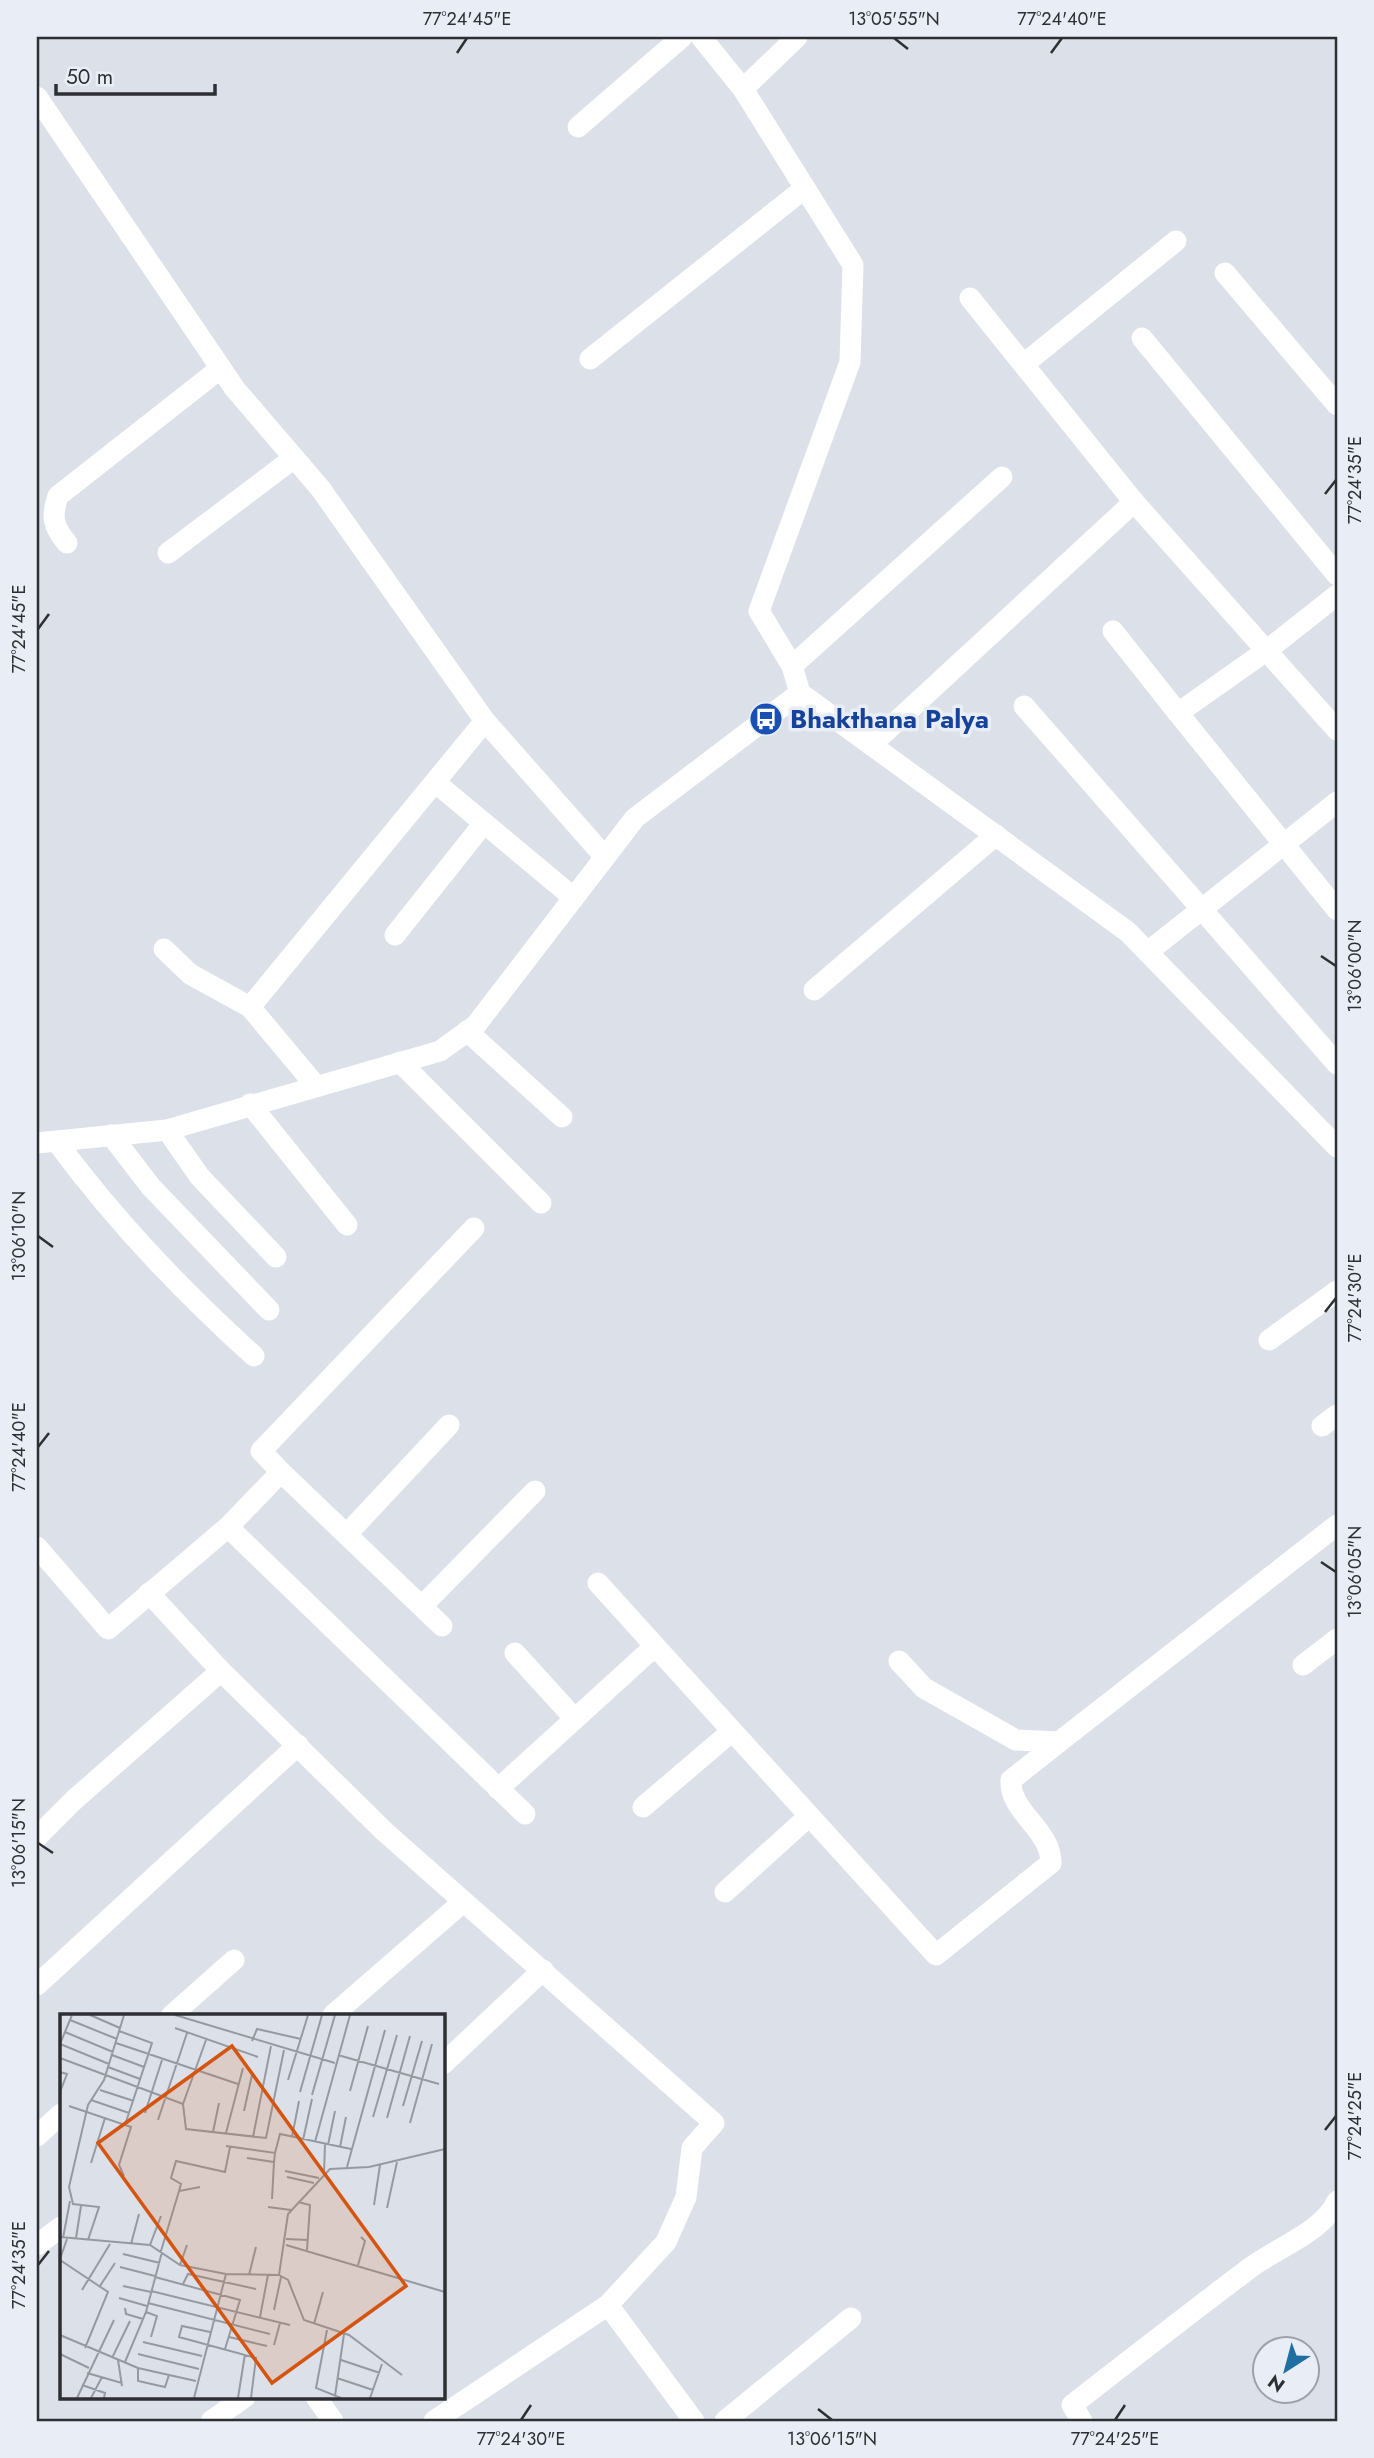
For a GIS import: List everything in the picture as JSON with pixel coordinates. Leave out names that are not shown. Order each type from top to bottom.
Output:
[{"type":"street","points":[[578,127],[682,37]]},
{"type":"street","points":[[701,37],[743,89],[853,265],[850,362],[759,611],[792,666],[800,693],[1128,932],[1337,1147]]},
{"type":"street","points":[[743,89],[797,37]]},
{"type":"street","points":[[37,97],[221,368],[383,575],[485,721],[606,857]]},
{"type":"street","points":[[590,359],[805,188]]},
{"type":"street","points":[[1024,364],[1176,241]]},
{"type":"street","points":[[1225,273],[1337,405]]},
{"type":"street","points":[[970,298],[1134,502],[1337,730]]},
{"type":"street","points":[[1142,338],[1337,575]]},
{"type":"street","points":[[67,543],[56,530],[52,511],[58,496],[221,368]]},
{"type":"street","points":[[168,553],[294,458]]},
{"type":"street","points":[[792,666],[1002,477]]},
{"type":"street","points":[[871,745],[1134,502]]},
{"type":"street","points":[[1178,713],[1266,651],[1337,595]]},
{"type":"street","points":[[1113,631],[1337,910]]},
{"type":"street","points":[[47,1143],[167,1130],[440,1051],[476,1024],[635,818],[800,693]]},
{"type":"street","points":[[1024,706],[1337,1065]]},
{"type":"street","points":[[250,1007],[485,721]]},
{"type":"street","points":[[436,783],[574,898]]},
{"type":"street","points":[[1149,951],[1337,802]]},
{"type":"street","points":[[395,935],[484,823]]},
{"type":"street","points":[[814,990],[996,835]]},
{"type":"street","points":[[164,949],[190,974],[250,1007],[316,1086]]},
{"type":"street","points":[[467,1031],[562,1117]]},
{"type":"street","points":[[400,1062],[541,1203]]},
{"type":"street","points":[[250,1104],[347,1225]]},
{"type":"street","points":[[167,1130],[200,1177],[276,1257]]},
{"type":"street","points":[[111,1135],[151,1187],[269,1310]]},
{"type":"street","points":[[47,1143],[89,1185],[189,1297],[254,1356]]},
{"type":"street","points":[[442,1626],[261,1451],[474,1228]]},
{"type":"street","points":[[1269,1340],[1337,1291]]},
{"type":"street","points":[[347,1534],[449,1425]]},
{"type":"street","points":[[38,1552],[108,1629],[228,1527],[281,1472]]},
{"type":"street","points":[[422,1606],[535,1491]]},
{"type":"street","points":[[598,1583],[936,1955],[1051,1863],[1051,1849],[1010,1794],[1011,1780],[1337,1525]]},
{"type":"street","points":[[228,1527],[525,1814]]},
{"type":"street","points":[[149,1593],[221,1671],[386,1832],[713,2123],[692,2148],[686,2197],[666,2242],[608,2305],[435,2421]]},
{"type":"street","points":[[1303,1665],[1337,1639]]},
{"type":"street","points":[[499,1789],[654,1646]]},
{"type":"street","points":[[515,1653],[575,1718]]},
{"type":"street","points":[[899,1661],[924,1688],[1016,1740],[1059,1742]]},
{"type":"street","points":[[37,1838],[74,1800],[221,1671]]},
{"type":"street","points":[[643,1807],[731,1732]]},
{"type":"street","points":[[37,1985],[298,1745]]},
{"type":"street","points":[[724,1892],[808,1817]]},
{"type":"street","points":[[334,2014],[464,1902]]},
{"type":"street","points":[[173,2014],[234,1960]]},
{"type":"street","points":[[444,2063],[542,1969]]},
{"type":"street","points":[[37,2136],[60,2115]]},
{"type":"street","points":[[1082,2421],[1072,2405],[1252,2266],[1312,2227],[1333,2210],[1337,2201]]},
{"type":"street","points":[[37,2245],[60,2228]]},
{"type":"street","points":[[608,2305],[694,2421]]},
{"type":"street","points":[[725,2421],[851,2318]]},
{"type":"street","points":[[211,2421],[244,2398]]},
{"type":"street","points":[[317,2398],[333,2421]]},
{"type":"place","name":"Bhakthana Palya","points":[[766,719]]}]
